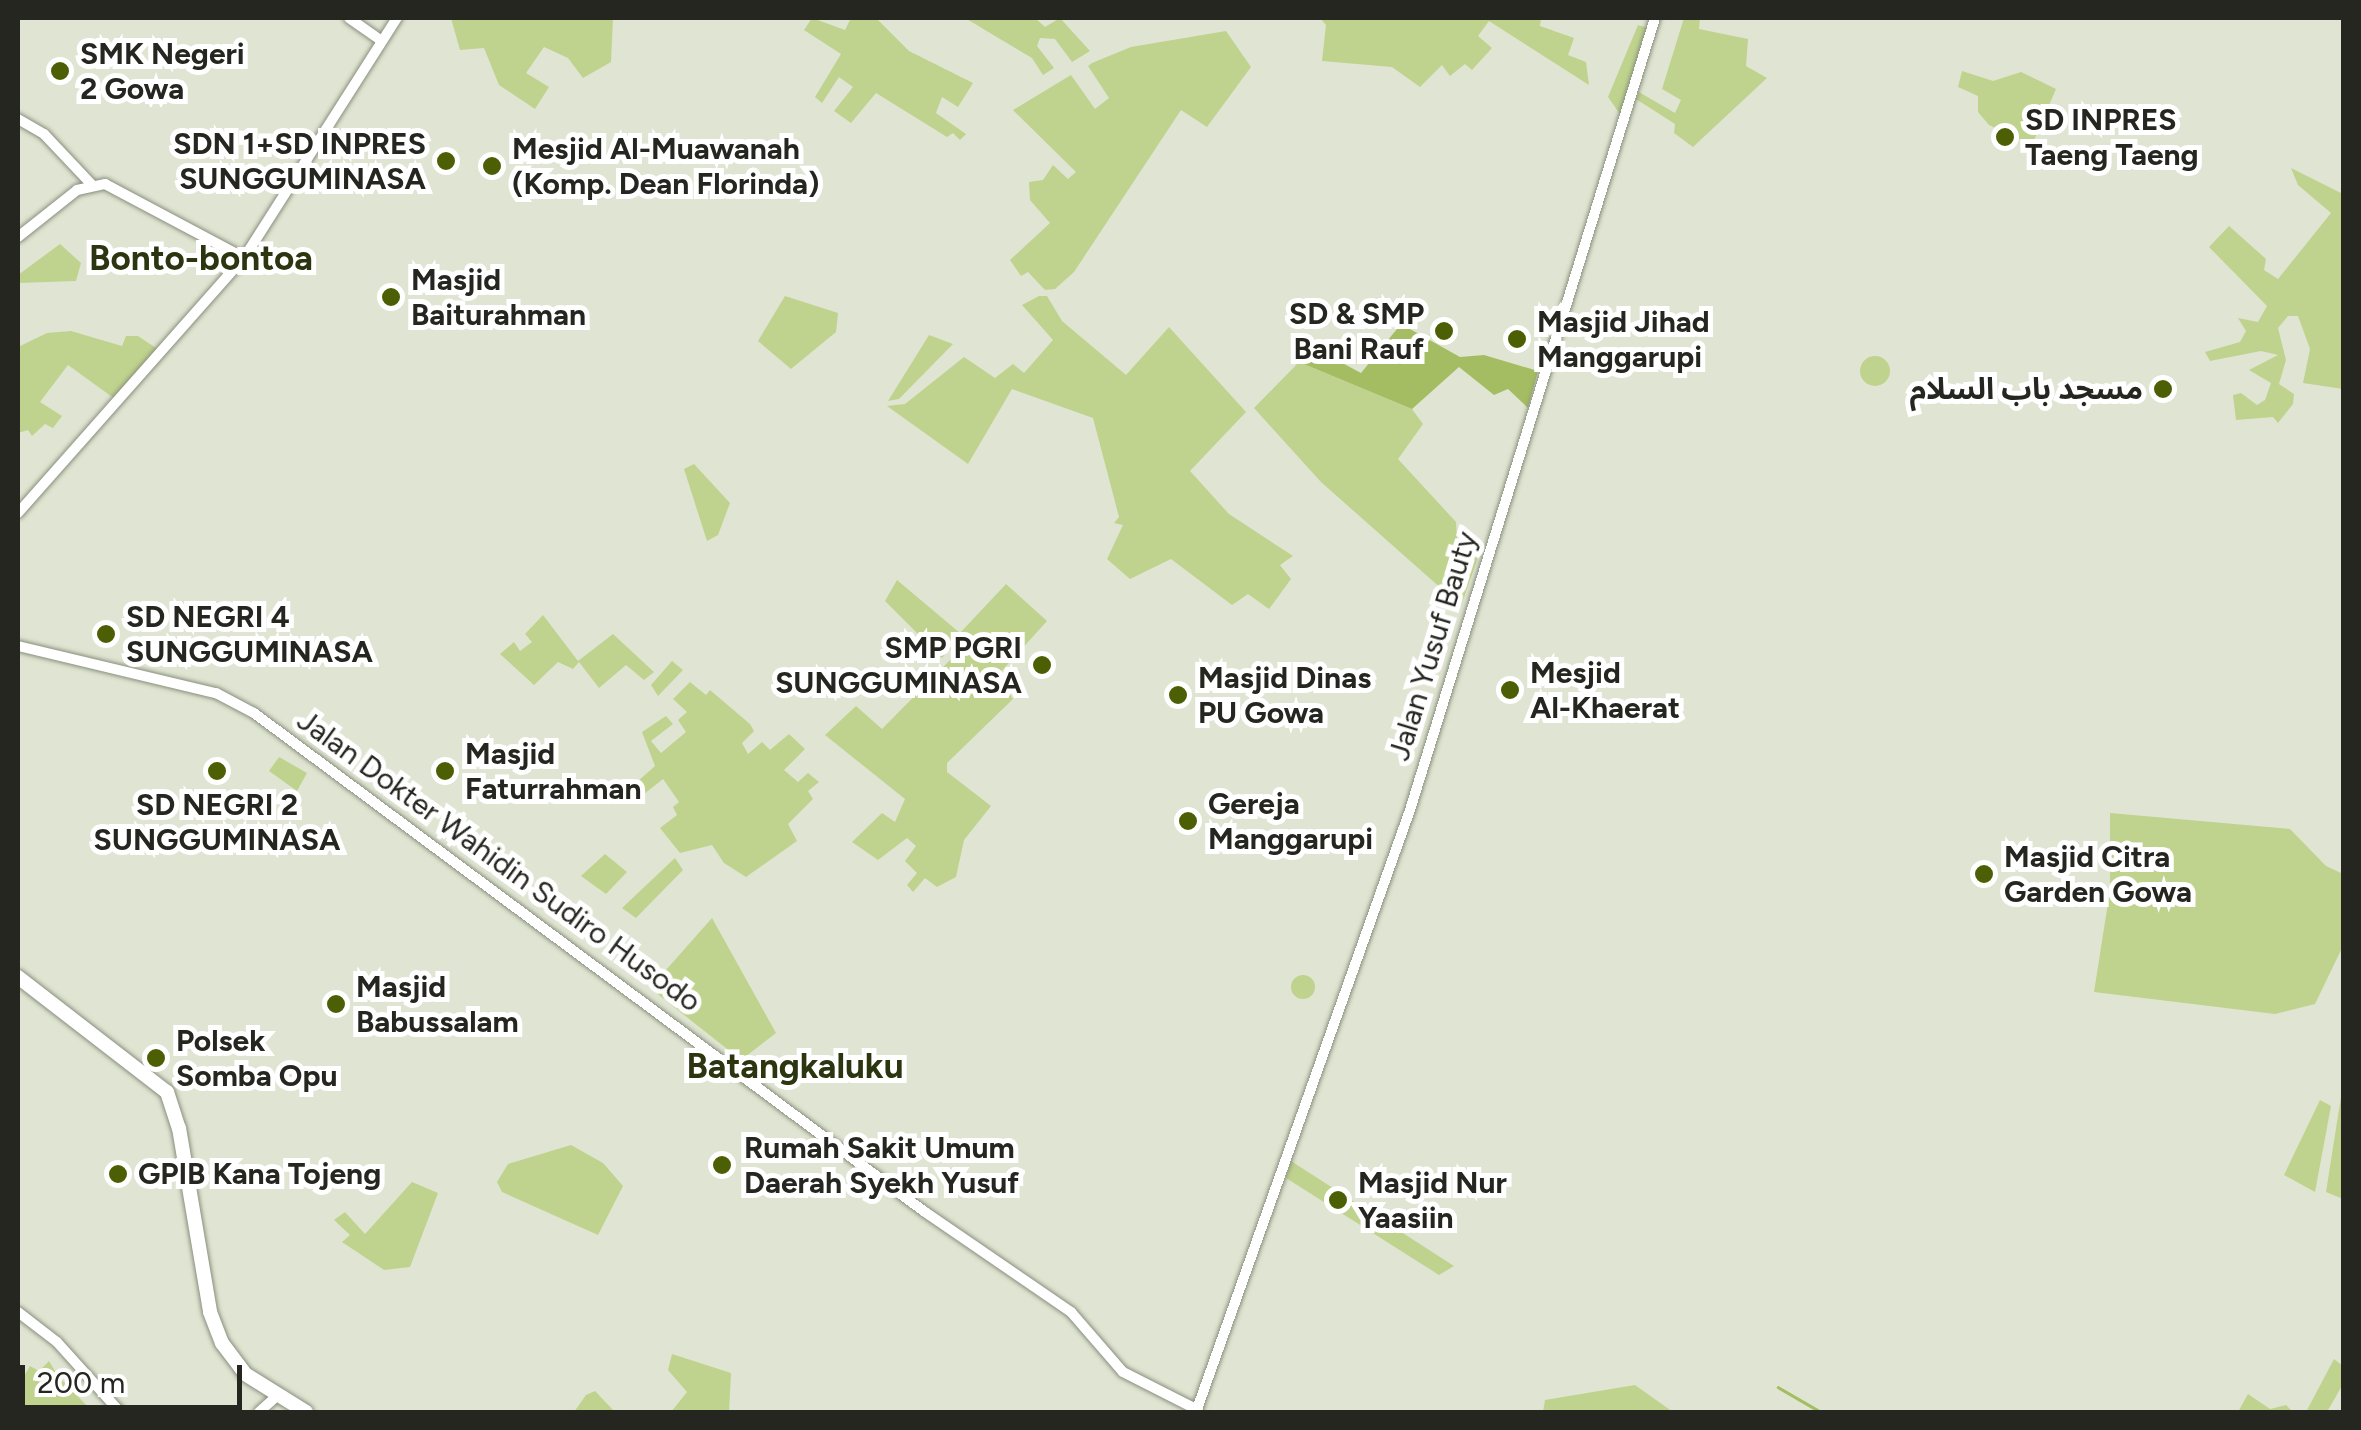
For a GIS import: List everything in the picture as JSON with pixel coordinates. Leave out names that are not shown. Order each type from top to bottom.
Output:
[{"type":"main road","points":[[18,977],[167,1092],[180,1128],[213,1320],[237,1366],[306,1412]]},
{"type":"street","points":[[348,18],[381,40]]},
{"type":"street","points":[[18,512],[244,258],[397,18]]},
{"type":"street","name":"Jalan Yusuf Bauty","points":[[1197,1411],[1410,810],[1655,18]]},
{"type":"street","points":[[18,119],[44,134],[92,184],[130,192],[244,258]]},
{"type":"street","points":[[18,236],[92,184]]},
{"type":"street","name":"Jalan Dokter Wahidin Sudiro Husodo","points":[[18,646],[216,693],[254,713],[914,1204],[1070,1312],[1123,1372],[1197,1411]]},
{"type":"street","points":[[18,1312],[57,1342],[120,1412]]},
{"type":"street","points":[[259,1412],[278,1395]]},
{"type":"shaded area","points":[[451,18],[613,18],[611,62],[583,78],[568,58],[544,47],[526,73],[549,87],[535,109],[499,85],[484,48],[460,50]]},
{"type":"shaded area","points":[[812,18],[845,30],[851,18],[876,18],[909,51],[973,83],[958,107],[942,97],[936,113],[966,134],[960,140],[953,133],[947,137],[876,93],[851,123],[834,111],[853,87],[839,77],[822,103],[815,97],[841,54],[804,30]]},
{"type":"shaded area","points":[[965,18],[1035,18],[1045,27],[1060,18],[1090,51],[1072,62],[1055,39],[1040,38],[1037,46],[1054,68],[1043,75],[1032,58]]},
{"type":"shaded area","points":[[1320,18],[1541,18],[1540,26],[1574,38],[1568,55],[1586,62],[1589,85],[1489,21],[1478,36],[1492,48],[1472,70],[1465,64],[1450,76],[1442,65],[1420,87],[1392,67],[1322,61],[1326,25]]},
{"type":"shaded area","points":[[1684,18],[1700,18],[1699,29],[1748,39],[1746,66],[1767,78],[1693,147],[1674,133],[1675,124],[1636,99],[1639,92],[1675,113],[1681,100],[1662,89]]},
{"type":"shaded area","points":[[1638,25],[1648,28],[1622,117],[1608,97]]},
{"type":"shaded area","points":[[1226,31],[1251,67],[1207,127],[1181,110],[1074,272],[1055,289],[1045,290],[1028,272],[1021,276],[1010,260],[1050,223],[1030,200],[1029,182],[1043,180],[1053,165],[1068,179],[1076,172],[1013,110],[1071,75],[1095,109],[1109,98],[1088,66],[1092,63],[1131,47]]},
{"type":"shaded area","points":[[1962,71],[1993,81],[2021,72],[2056,89],[2032,145],[1989,125],[1978,112],[1978,96],[1958,87]]},
{"type":"shaded area","points":[[2291,168],[2343,194],[2343,389],[2303,383],[2310,349],[2298,316],[2288,316],[2278,328],[2286,360],[2279,384],[2294,394],[2293,404],[2278,423],[2273,417],[2236,420],[2233,395],[2241,393],[2257,405],[2265,400],[2271,383],[2249,370],[2278,355],[2261,351],[2210,361],[2205,352],[2240,342],[2246,331],[2238,318],[2258,322],[2267,306],[2209,247],[2229,226],[2266,259],[2264,270],[2278,279],[2331,213],[2298,185]]},
{"type":"shaded area","points":[[60,244],[81,263],[76,281],[18,283],[18,275]]},
{"type":"shaded area","points":[[785,296],[838,313],[836,332],[791,369],[758,341]]},
{"type":"shaded area","points":[[1047,296],[1062,321],[1126,375],[1169,327],[1246,412],[1190,471],[1229,514],[1293,556],[1280,565],[1291,579],[1269,609],[1248,594],[1232,605],[1171,559],[1130,579],[1107,559],[1123,525],[1114,523],[1119,517],[1093,418],[1012,389],[968,464],[887,406],[905,404],[964,357],[995,378],[1013,364],[1024,373],[1053,340],[1022,305]]},
{"type":"shaded area","points":[[1401,324],[1460,357],[1484,355],[1538,371],[1528,408],[1508,389],[1494,395],[1459,367],[1412,409],[1299,362],[1307,344],[1361,373]]},
{"type":"shaded area","points":[[71,331],[122,346],[126,336],[138,336],[159,350],[115,399],[68,365],[40,402],[62,416],[53,428],[45,424],[32,436],[28,430],[18,433],[18,347],[47,333]]},
{"type":"shaded area","points":[[929,335],[953,344],[899,399],[888,401]]},
{"type":"shaded area","points":[[1875,356],[1886,360],[1890,371],[1886,382],[1875,386],[1864,382],[1860,371],[1864,360]]},
{"type":"shaded area","points":[[1299,362],[1412,409],[1423,424],[1398,459],[1456,522],[1457,540],[1480,552],[1461,606],[1321,482],[1254,408]]},
{"type":"shaded area","points":[[694,464],[730,503],[718,535],[707,541],[684,469]]},
{"type":"shaded area","points":[[897,580],[960,633],[1006,584],[1047,621],[998,675],[1013,699],[947,763],[947,772],[991,806],[964,840],[956,877],[937,887],[925,878],[913,892],[907,885],[917,873],[905,861],[916,846],[907,838],[878,860],[852,842],[882,813],[895,822],[905,799],[825,735],[856,706],[882,729],[955,655],[950,649],[942,658],[885,601]]},
{"type":"shaded area","points":[[543,615],[578,661],[613,634],[654,672],[644,680],[626,665],[599,688],[579,662],[573,669],[558,662],[534,685],[500,654],[514,642],[520,651],[532,642],[525,634]]},
{"type":"shaded area","points":[[672,661],[683,670],[658,696],[651,685]]},
{"type":"shaded area","points":[[690,682],[706,695],[710,690],[750,724],[754,731],[742,743],[748,754],[762,742],[770,750],[789,734],[805,749],[784,770],[798,782],[808,773],[819,782],[808,791],[813,799],[788,824],[797,841],[746,877],[724,863],[712,845],[680,853],[660,828],[677,815],[673,807],[679,802],[663,779],[639,798],[630,788],[655,766],[642,732],[666,716],[673,724],[651,741],[661,753],[686,732],[678,720],[687,712],[673,699]]},
{"type":"shaded area","points":[[279,757],[307,773],[297,791],[269,771]]},
{"type":"shaded area","points":[[2110,813],[2290,829],[2326,866],[2343,874],[2343,946],[2315,1004],[2275,1014],[2094,992],[2110,890]]},
{"type":"shaded area","points":[[605,854],[627,872],[606,894],[581,876]]},
{"type":"shaded area","points":[[675,858],[683,870],[636,918],[622,908]]},
{"type":"shaded area","points":[[712,918],[776,1033],[741,1060],[650,988]]},
{"type":"shaded area","points":[[1303,975],[1312,978],[1312,996],[1303,999],[1294,996],[1291,987],[1294,978]]},
{"type":"shaded area","points":[[2343,1084],[2343,1199],[2326,1192]]},
{"type":"shaded area","points":[[2320,1100],[2331,1106],[2315,1192],[2284,1175]]},
{"type":"shaded area","points":[[571,1145],[603,1163],[623,1186],[598,1235],[502,1192],[497,1182],[508,1164]]},
{"type":"shaded area","points":[[1291,1161],[1454,1266],[1439,1275],[1286,1178]]},
{"type":"shaded area","points":[[412,1182],[438,1193],[410,1267],[384,1270],[342,1242],[350,1235],[334,1220],[345,1212],[365,1234]]},
{"type":"shaded area","points":[[672,1354],[731,1373],[729,1412],[671,1412],[687,1392],[668,1370]]},
{"type":"shaded area","points":[[2334,1359],[2343,1366],[2343,1384],[2327,1412],[2306,1412]]},
{"type":"shaded area","points":[[49,1361],[93,1412],[28,1412],[19,1407],[18,1386],[30,1366],[39,1371]]},
{"type":"shaded area","points":[[1635,1385],[1673,1412],[1543,1412],[1545,1400]]},
{"type":"shaded area","points":[[595,1391],[615,1412],[574,1412],[586,1395]]},
{"type":"shaded area","points":[[2248,1394],[2270,1409],[2286,1405],[2293,1412],[2238,1412]]},
{"type":"waterway","points":[[1778,1387],[1821,1412]]},
{"type":"place","name":"SMK Negeri 2 Gowa","points":[[60,71]]},
{"type":"place","name":"SD INPRES Taeng Taeng","points":[[2005,137]]},
{"type":"place","name":"SDN 1+SD INPRES SUNGGUMINASA","points":[[446,161]]},
{"type":"place","name":"Mesjid Al-Muawanah (Komp. Dean Florinda)","points":[[492,166]]},
{"type":"place","name":"Masjid Baiturahman","points":[[391,297]]},
{"type":"place","name":"SD & SMP Bani Rauf","points":[[1444,331]]},
{"type":"place","name":"Masjid Jihad Manggarupi","points":[[1517,339]]},
{"type":"place","name":"مسجد باب السلام","points":[[2163,389]]},
{"type":"place","name":"SD NEGRI 4 SUNGGUMINASA","points":[[106,634]]},
{"type":"place","name":"SMP PGRI SUNGGUMINASA","points":[[1042,665]]},
{"type":"place","name":"Mesjid Al-Khaerat","points":[[1510,690]]},
{"type":"place","name":"Masjid Dinas PU Gowa","points":[[1178,695]]},
{"type":"place","name":"SD NEGRI 2 SUNGGUMINASA","points":[[217,771]]},
{"type":"place","name":"Masjid Faturrahman","points":[[445,771]]},
{"type":"place","name":"Gereja Manggarupi","points":[[1188,821]]},
{"type":"place","name":"Masjid Citra Garden Gowa","points":[[1984,874]]},
{"type":"place","name":"Masjid Babussalam","points":[[336,1004]]},
{"type":"place","name":"Polsek Somba Opu","points":[[156,1058]]},
{"type":"place","name":"Rumah Sakit Umum Daerah Syekh Yusuf","points":[[722,1165]]},
{"type":"place","name":"GPIB Kana Tojeng","points":[[118,1174]]},
{"type":"place","name":"Masjid Nur Yaasiin","points":[[1338,1200]]},
{"type":"district","name":"Bonto-bontoa","points":[[201,258]]},
{"type":"district","name":"Batangkaluku","points":[[795,1066]]}]
